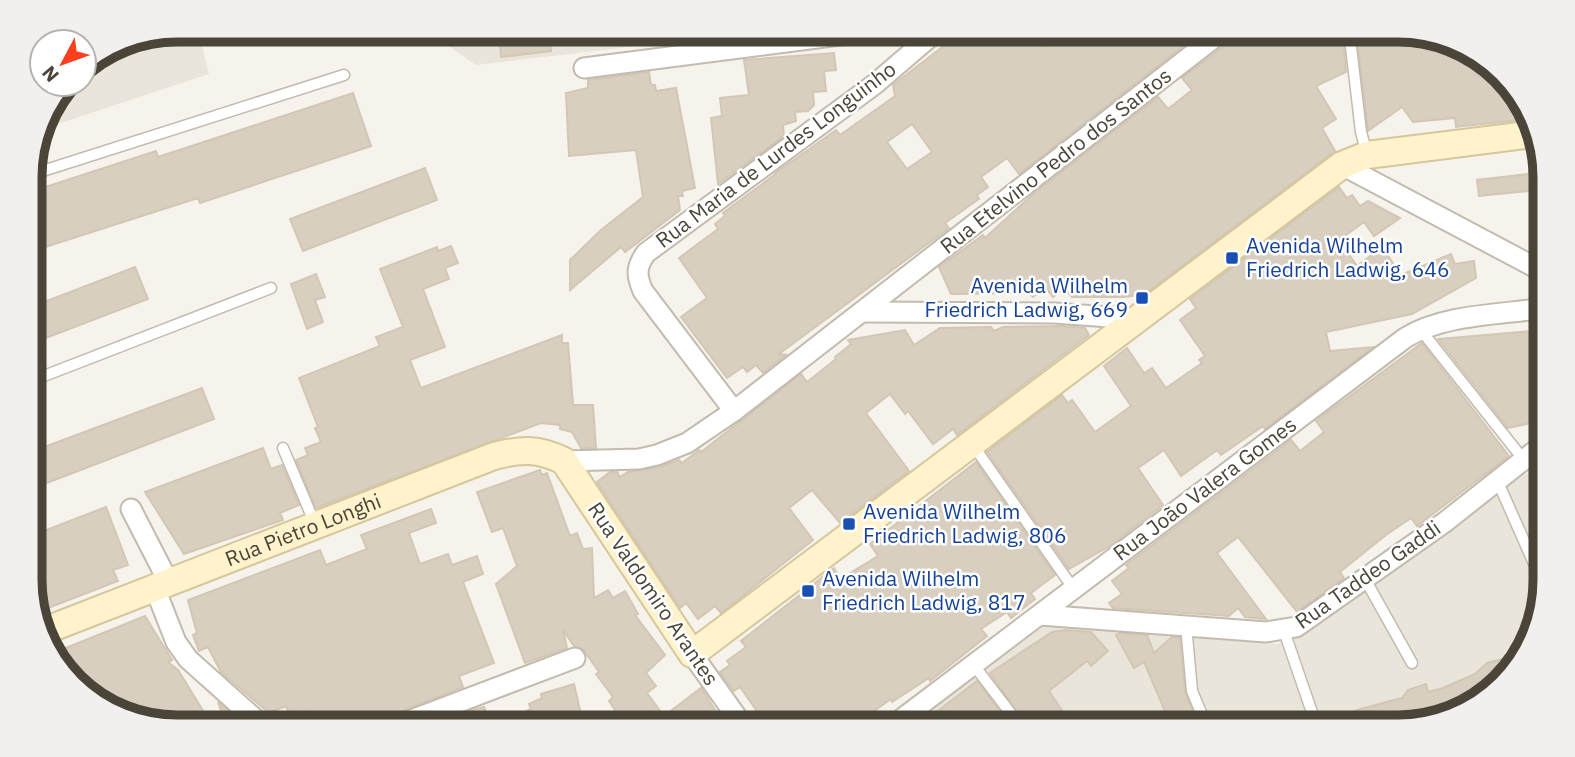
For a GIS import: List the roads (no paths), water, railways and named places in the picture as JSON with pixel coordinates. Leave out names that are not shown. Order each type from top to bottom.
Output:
[{"type":"street","points":[[584,68],[786,42]]},
{"type":"street","name":"Rua Maria de Lurdes Longuinho","points":[[734,411],[643,291],[638,278],[638,265],[646,253],[875,84],[924,42]]},
{"type":"street","name":"Rua Etelvino Pedro dos Santos","points":[[564,461],[639,460],[687,443],[734,411],[863,312],[1209,42]]},
{"type":"street","points":[[692,654],[1342,165],[1367,155],[1526,135]]},
{"type":"street","points":[[1342,165],[1533,266]]},
{"type":"street","name":"Rua João Valera Gomes","points":[[907,715],[1420,329],[1533,310]]},
{"type":"street","points":[[863,312],[1054,313],[1137,319]]},
{"type":"street","name":"Rua Pietro Longhi","points":[[51,628],[494,456],[521,449],[544,451],[564,461]]},
{"type":"street","name":"Rua Taddeo Gaddi","points":[[1040,615],[1284,631],[1296,627],[1366,579],[1533,452]]},
{"type":"street","name":"Rua Valdomiro Arantes","points":[[564,461],[735,715]]},
{"type":"street","points":[[131,509],[161,584],[176,642],[188,659],[251,715]]},
{"type":"street","points":[[425,715],[575,658]]},
{"type":"lane","points":[[1350,42],[1361,132],[1367,155]]},
{"type":"lane","points":[[42,171],[344,75]]},
{"type":"lane","points":[[42,377],[271,288]]},
{"type":"lane","points":[[1420,329],[1523,459]]},
{"type":"lane","points":[[973,445],[1073,588]]},
{"type":"lane","points":[[283,448],[307,511],[317,527]]},
{"type":"lane","points":[[1497,480],[1533,561]]},
{"type":"lane","points":[[1366,579],[1412,663]]},
{"type":"lane","points":[[1186,625],[1192,691],[1202,715]]},
{"type":"lane","points":[[1284,631],[1313,715]]},
{"type":"lane","points":[[973,664],[1012,715]]},
{"type":"place","name":"Avenida Wilhelm Friedrich Ladwig, 646","points":[[1232,258]]},
{"type":"place","name":"Avenida Wilhelm Friedrich Ladwig, 669","points":[[1142,298]]},
{"type":"place","name":"Avenida Wilhelm Friedrich Ladwig, 806","points":[[849,524]]},
{"type":"place","name":"Avenida Wilhelm Friedrich Ladwig, 817","points":[[808,591]]}]
